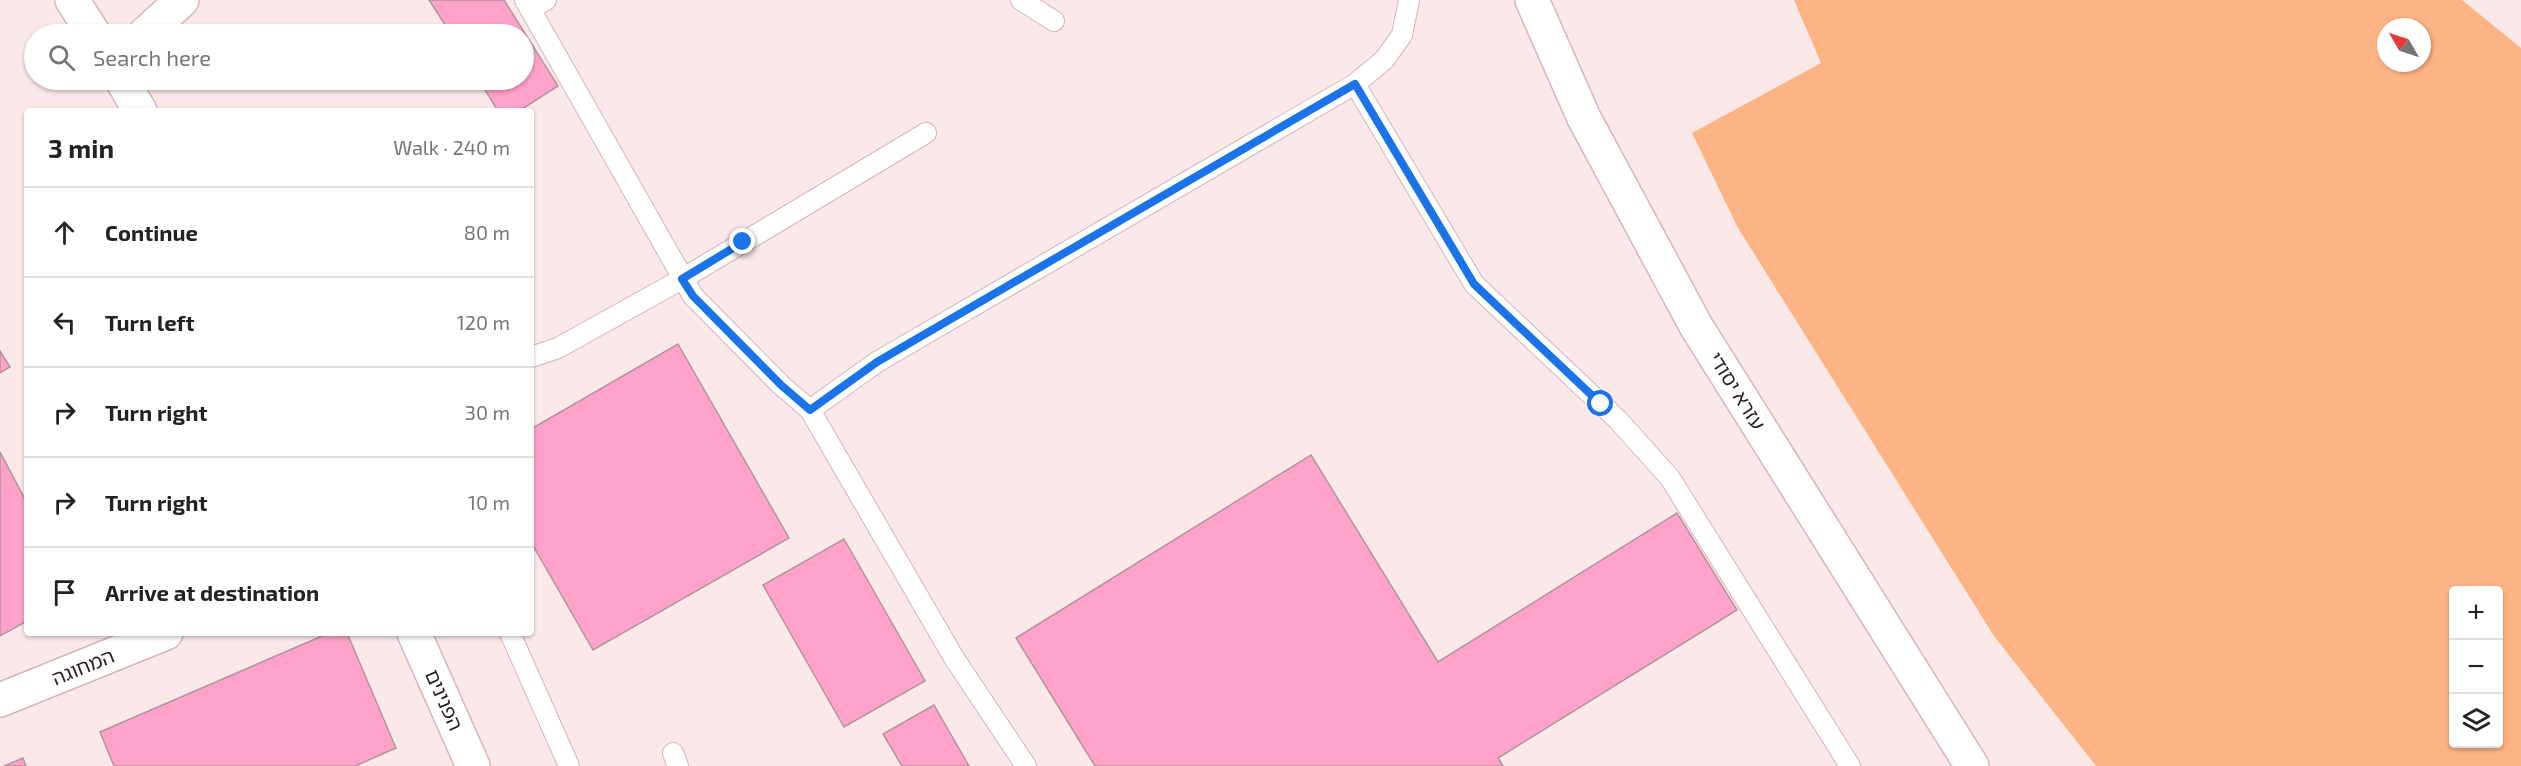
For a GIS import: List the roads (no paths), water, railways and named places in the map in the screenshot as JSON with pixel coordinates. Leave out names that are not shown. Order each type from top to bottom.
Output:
[{"type":"street","points":[[72,0],[88,24]]},
{"type":"street","points":[[156,24],[182,0]]},
{"type":"street","name":"עזרא יסודי","points":[[1532,0],[1584,118],[1696,326],[1972,766]]},
{"type":"street","points":[[128,90],[138,108]]},
{"type":"street","name":"המחוגה","points":[[0,700],[159,636]]},
{"type":"street","name":"הפנינים","points":[[415,636],[473,766]]},
{"type":"lane","points":[[1021,0],[1054,21]]},
{"type":"lane","points":[[810,410],[877,362],[1355,84],[1384,60],[1402,35],[1409,0]]},
{"type":"lane","points":[[533,3],[682,279],[693,296],[781,385],[810,410],[954,658],[1026,766]]},
{"type":"lane","points":[[1355,84],[1474,284],[1618,420],[1670,478],[1850,766]]},
{"type":"lane","points":[[534,356],[558,348],[682,279],[926,133]]},
{"type":"lane","points":[[511,636],[569,766]]}]
